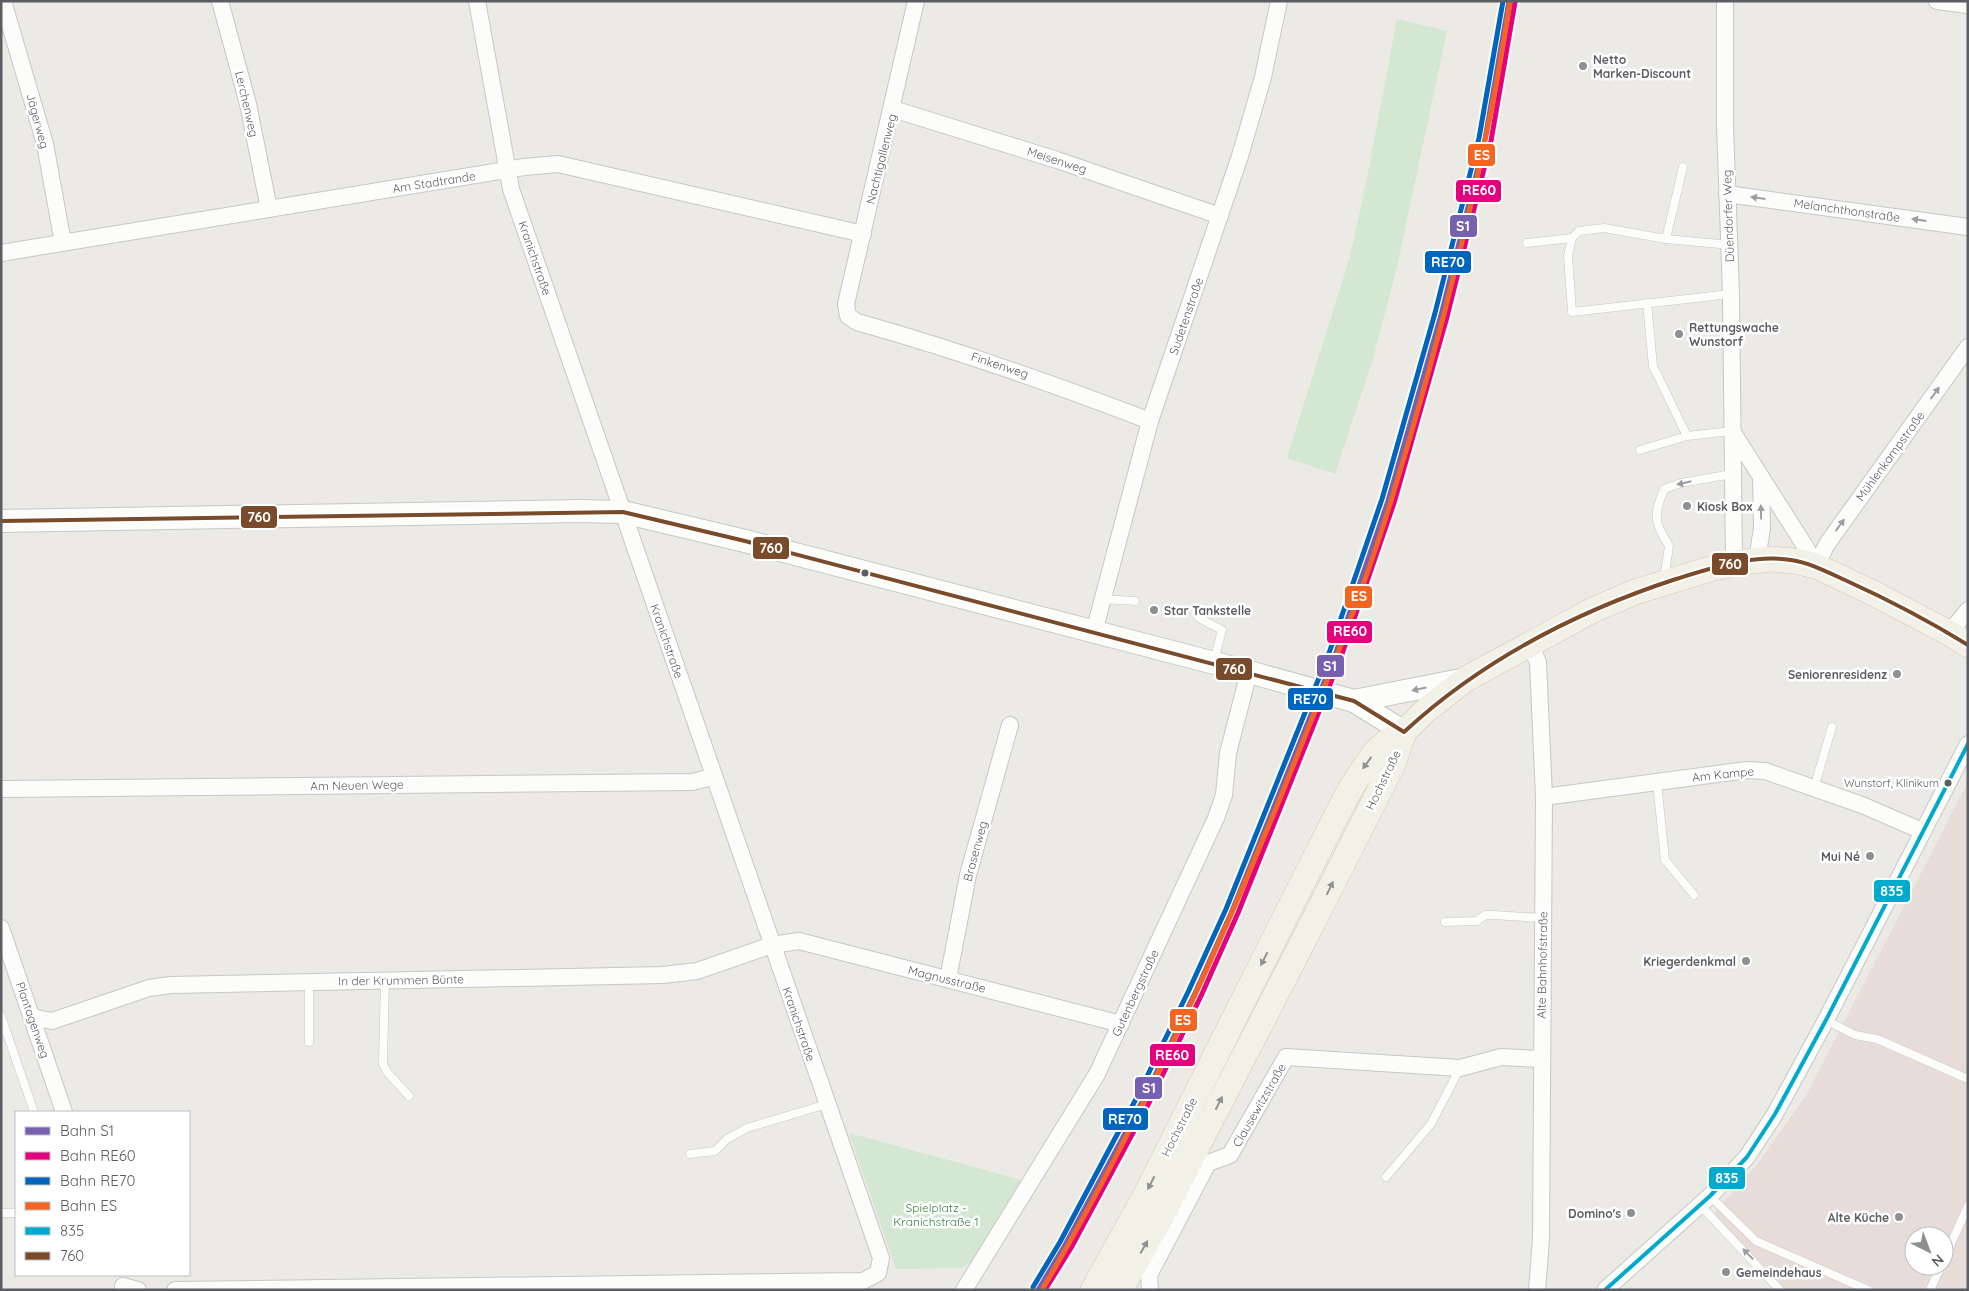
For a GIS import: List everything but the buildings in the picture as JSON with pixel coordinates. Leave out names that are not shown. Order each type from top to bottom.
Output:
[{"type":"main road","points":[[1,521],[560,511],[623,512],[1248,672],[1354,702],[1404,732],[1425,711],[1466,679],[1529,643],[1593,610],[1663,583],[1745,562],[1805,564],[1959,639]]},
{"type":"main road","points":[[1354,702],[1466,679]]},
{"type":"main road","name":"Hochstraße","points":[[1093,1290],[1147,1192],[1352,786],[1375,752],[1404,732]]},
{"type":"main road","name":"Hochstraße","points":[[1120,1290],[1159,1221],[1308,932],[1393,764],[1404,732]]},
{"type":"street","name":"Jägerweg","points":[[4,1],[45,144],[63,243]]},
{"type":"street","name":"Lerchenweg","points":[[220,1],[248,104],[269,209]]},
{"type":"street","name":"Kranichstraße","points":[[477,1],[508,170],[521,217],[713,777],[881,1258],[878,1273],[863,1281],[742,1286]]},
{"type":"street","name":"Nachtigallenweg","points":[[848,316],[846,304],[916,1]]},
{"type":"street","name":"Sudetenstraße","points":[[1094,632],[1150,421],[1240,156],[1263,77],[1279,1]]},
{"type":"street","name":"Düendorfer Weg","points":[[1725,1],[1727,194],[1731,294],[1732,474],[1745,562]]},
{"type":"street","points":[[1938,1],[1968,5]]},
{"type":"street","name":"Meisenweg","points":[[892,109],[1057,160],[1220,216]]},
{"type":"street","name":"Am Stadtrande","points":[[1,253],[508,170],[558,164],[863,234]]},
{"type":"street","name":"Melanchthonstraße","points":[[1727,194],[1968,227]]},
{"type":"street","name":"Finkenweg","points":[[848,316],[857,322],[936,344],[1035,377],[1150,421]]},
{"type":"street","name":"Mühlenkampstraße","points":[[1805,564],[1827,544],[1968,347]]},
{"type":"street","points":[[1732,431],[1805,546],[1805,564]]},
{"type":"street","points":[[1745,562],[1762,528],[1761,476]]},
{"type":"street","points":[[1959,639],[1968,610]]},
{"type":"street","name":"Alte Bahnhofstraße","points":[[1529,643],[1538,662],[1544,796],[1541,1239],[1537,1290]]},
{"type":"street","name":"Gutenbergstraße","points":[[964,1290],[1097,1074],[1216,818],[1224,795],[1228,753],[1248,672]]},
{"type":"street","name":"Brasenweg","points":[[948,979],[968,875],[1010,726]]},
{"type":"street","points":[[1605,1290],[1705,1200],[1747,1157],[1775,1114],[1826,1020],[1968,744]]},
{"type":"street","name":"Am Kampe","points":[[1544,796],[1747,770],[1765,771],[1862,805],[1922,831]]},
{"type":"street","name":"Am Neuen Wege","points":[[1,789],[692,782],[713,777]]},
{"type":"street","name":"Plantagenweg","points":[[1,928],[64,1111]]},
{"type":"street","name":"Magnusstraße","points":[[772,945],[799,941],[1121,1024]]},
{"type":"street","name":"In der Krummen Bünte","points":[[32,1017],[52,1020],[149,988],[171,985],[663,975],[697,971],[772,945]]},
{"type":"street","name":"Clausewitzstraße","points":[[1150,1290],[1149,1275],[1208,1163],[1230,1155],[1286,1057],[1460,1068],[1500,1057],[1541,1059]]},
{"type":"street","points":[[175,1290],[742,1286]]},
{"type":"lane","points":[[1666,239],[1683,167]]},
{"type":"lane","points":[[1730,245],[1666,239],[1604,228],[1579,231],[1572,238],[1568,256],[1572,312],[1731,294]]},
{"type":"lane","points":[[1527,243],[1572,238]]},
{"type":"lane","points":[[1647,303],[1653,366],[1687,436]]},
{"type":"lane","points":[[1640,450],[1687,436],[1732,431]]},
{"type":"lane","points":[[1663,583],[1669,546],[1657,527],[1656,510],[1664,490],[1681,483],[1732,474]]},
{"type":"lane","points":[[1102,600],[1135,601]]},
{"type":"lane","points":[[1199,618],[1222,630],[1213,663]]},
{"type":"lane","points":[[1814,788],[1832,727]]},
{"type":"lane","points":[[1657,782],[1665,860],[1694,895]]},
{"type":"lane","points":[[1445,922],[1477,921],[1485,916],[1492,915],[1543,918]]},
{"type":"lane","points":[[385,980],[383,1064],[387,1072],[409,1096]]},
{"type":"lane","points":[[309,982],[309,1042]]},
{"type":"lane","points":[[1,1016],[34,1111]]},
{"type":"lane","points":[[1826,1020],[1855,1035],[1877,1039],[1968,1079]]},
{"type":"lane","points":[[1386,1176],[1431,1124],[1460,1068]]},
{"type":"lane","points":[[690,1154],[716,1151],[727,1139],[747,1128],[827,1104]]},
{"type":"lane","points":[[1705,1200],[1780,1287],[1780,1290]]},
{"type":"lane","points":[[1705,1200],[1756,1240],[1868,1290]]},
{"type":"lane","points":[[1954,1237],[1968,1206]]},
{"type":"lane","points":[[1,1213],[15,1212]]},
{"type":"lane","points":[[1930,1290],[1936,1276]]},
{"type":"shaded area","points":[[1968,782],[1968,1290],[1776,1290],[1710,1218],[1758,1163],[1807,1094]]},
{"type":"green space","points":[[1397,19],[1447,31],[1397,267],[1373,359],[1335,474],[1287,458],[1350,257]]},
{"type":"green space","name":"Spielplatz - Kranichstraße 1","points":[[849,1133],[1025,1181],[982,1254],[962,1268],[896,1269]]},
{"type":"rail line","name":"RE70","points":[[1033,1287],[1060,1242],[1137,1097],[1189,990],[1226,909],[1329,653],[1382,499],[1435,313],[1479,138],[1503,1]]},
{"type":"rail line","name":"S1","points":[[1038,1290],[1065,1245],[1143,1100],[1195,993],[1232,911],[1335,655],[1388,501],[1441,315],[1485,139],[1509,1]]},
{"type":"rail line","name":"RE60","points":[[1045,1290],[1071,1248],[1149,1103],[1201,996],[1238,913],[1341,657],[1394,503],[1447,317],[1491,141],[1515,2]]},
{"type":"rail line","name":"ES","points":[[1042,1290],[1110,1168],[1173,1043],[1258,851],[1354,609],[1391,501],[1419,408],[1444,314],[1488,126],[1510,3]]},
{"type":"transit line","name":"760","points":[[1,521],[623,512],[745,541],[1354,701],[1404,732],[1465,682],[1531,641],[1566,623],[1639,592],[1676,579],[1747,560],[1791,560],[1813,566],[1893,603],[1968,645]]},
{"type":"transit line","name":"835","points":[[1605,1290],[1710,1196],[1747,1157],[1775,1114],[1826,1020],[1968,744]]},
{"type":"place","name":"Netto Marken-Discount","points":[[1583,66]]},
{"type":"place","name":"Rettungswache Wunstorf","points":[[1679,334]]},
{"type":"place","name":"Kiosk Box","points":[[1687,506]]},
{"type":"place","name":"Star Tankstelle","points":[[1154,610]]},
{"type":"place","name":"Seniorenresidenz","points":[[1897,674]]},
{"type":"place","name":"Wunstorf, Klinikum","points":[[1948,783]]},
{"type":"place","name":"Mui Né","points":[[1870,856]]},
{"type":"place","name":"Kriegerdenkmal","points":[[1746,961]]},
{"type":"place","name":"Domino's","points":[[1631,1213]]},
{"type":"place","name":"Alte Küche","points":[[1899,1217]]},
{"type":"place","name":"Gemeindehaus","points":[[1726,1272]]}]
